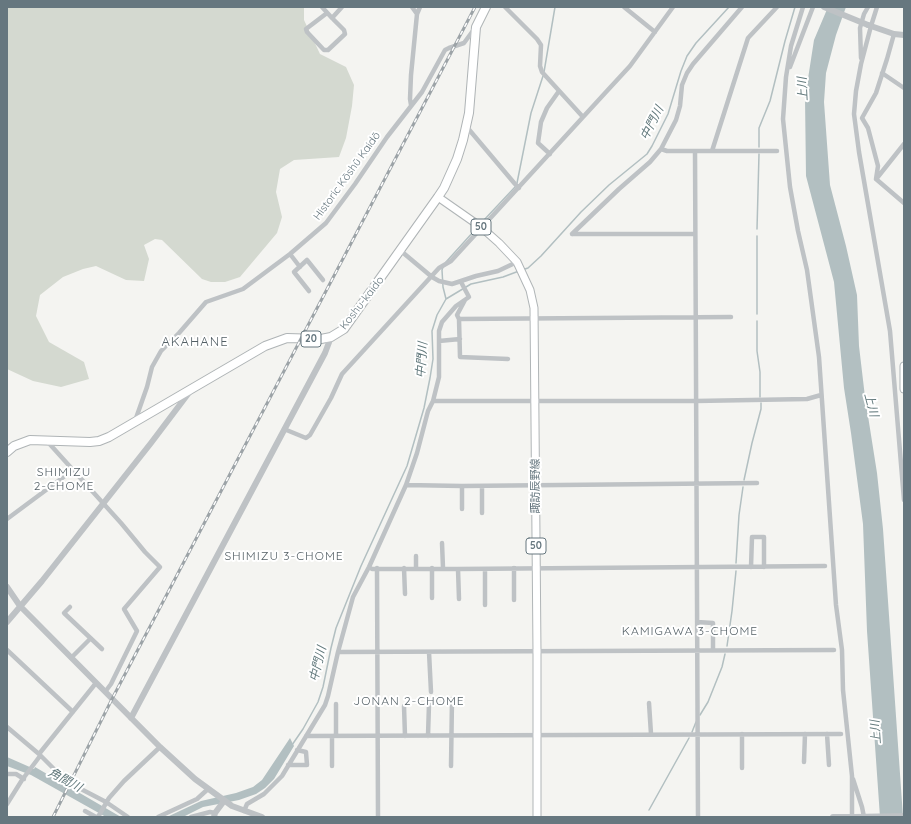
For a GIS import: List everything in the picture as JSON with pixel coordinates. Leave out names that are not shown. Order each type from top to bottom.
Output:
[{"type":"highway","name":"Koshu-kaido","points":[[7,452],[23,442],[30,440],[45,439],[90,442],[99,441],[109,437],[265,346],[287,338],[321,339],[331,337],[344,328],[401,251],[438,197],[444,188],[457,159],[469,113],[476,27],[486,7]]},
{"type":"main road","name":"諏訪辰野線","points":[[438,197],[481,227],[499,242],[518,263],[530,290],[535,318],[537,817]]},
{"type":"main road","points":[[904,366],[904,389]]},
{"type":"street","points":[[322,7],[344,30],[345,34],[328,50],[324,50],[306,29],[327,13]]},
{"type":"street","points":[[332,18],[342,7]]},
{"type":"street","points":[[412,7],[417,14]]},
{"type":"street","points":[[411,105],[411,75],[417,14],[420,7]]},
{"type":"street","points":[[505,7],[537,39],[541,45],[540,66],[542,72],[583,117]]},
{"type":"street","points":[[624,7],[655,32]]},
{"type":"street","points":[[284,429],[306,438],[310,436],[331,398],[342,374],[439,268],[451,261],[517,186],[550,154],[630,66],[673,7]]},
{"type":"street","points":[[695,234],[572,234],[650,162],[661,149],[676,120],[680,106],[682,85],[687,73],[742,7]]},
{"type":"street","points":[[712,151],[748,38],[776,7]]},
{"type":"street","points":[[803,7],[791,46],[786,77],[783,119],[785,150],[798,231],[807,270],[819,357],[835,566],[836,605],[842,650],[843,690],[852,776],[852,817]]},
{"type":"street","points":[[786,77],[813,7]]},
{"type":"street","points":[[824,7],[870,26],[894,34],[904,35]]},
{"type":"street","points":[[861,64],[860,28],[864,14],[868,7]]},
{"type":"street","points":[[877,7],[870,26],[861,64],[854,114],[856,135],[890,331],[904,500]]},
{"type":"street","name":"Historic Kōshū Kaidō","points":[[135,421],[155,359],[161,351],[206,302],[243,289],[290,254],[326,223],[355,184],[386,137],[422,92],[445,50],[464,42],[476,27]]},
{"type":"street","points":[[876,179],[878,166],[868,128],[862,118],[876,93],[894,34]]},
{"type":"street","points":[[882,73],[904,88]]},
{"type":"street","points":[[550,154],[538,143],[541,122],[547,108],[559,90]]},
{"type":"street","points":[[466,126],[517,186]]},
{"type":"street","points":[[876,179],[904,144]]},
{"type":"street","points":[[661,149],[667,151],[777,150]]},
{"type":"street","points":[[695,151],[698,817]]},
{"type":"street","points":[[876,179],[904,203]]},
{"type":"street","points":[[401,251],[432,277],[452,284],[461,283],[476,276],[498,271],[518,263]]},
{"type":"street","points":[[290,254],[300,267]]},
{"type":"street","points":[[309,291],[294,272],[307,260],[323,280]]},
{"type":"street","points":[[461,283],[466,297],[457,315],[459,319],[460,357],[508,358]]},
{"type":"street","points":[[244,811],[247,804],[264,794],[282,776],[325,705],[353,597],[369,567],[406,485],[417,453],[428,411],[433,401],[439,377],[439,331],[442,322],[466,297]]},
{"type":"street","points":[[459,319],[731,317]]},
{"type":"street","points":[[131,718],[324,353],[331,337]]},
{"type":"street","points":[[439,341],[460,339]]},
{"type":"street","points":[[7,622],[165,425],[192,388]]},
{"type":"street","points":[[433,401],[696,401],[807,399],[821,395]]},
{"type":"street","points":[[45,439],[121,522],[140,547],[160,567],[124,609],[137,631],[111,684],[105,692]]},
{"type":"street","points":[[7,519],[73,470]]},
{"type":"street","points":[[406,485],[482,486],[758,483]]},
{"type":"street","points":[[462,486],[462,509]]},
{"type":"street","points":[[482,486],[482,513]]},
{"type":"street","points":[[751,567],[752,536],[764,537],[764,567]]},
{"type":"street","points":[[442,543],[443,568]]},
{"type":"street","points":[[416,556],[416,568]]},
{"type":"street","points":[[369,567],[458,569],[825,566]]},
{"type":"street","points":[[377,568],[376,652],[378,817]]},
{"type":"street","points":[[404,568],[405,594]]},
{"type":"street","points":[[432,568],[432,598]]},
{"type":"street","points":[[485,568],[485,605]]},
{"type":"street","points":[[514,568],[514,600]]},
{"type":"street","points":[[458,569],[459,599]]},
{"type":"street","points":[[7,587],[20,606],[160,748],[195,779],[224,801],[244,811],[262,817]]},
{"type":"street","points":[[70,608],[64,613],[102,649]]},
{"type":"street","points":[[697,622],[713,622],[713,650]]},
{"type":"street","points":[[71,658],[90,639]]},
{"type":"street","points":[[7,650],[73,712]]},
{"type":"street","points":[[338,652],[834,650]]},
{"type":"street","points":[[430,652],[431,692]]},
{"type":"street","points":[[7,804],[40,755],[96,683]]},
{"type":"street","points":[[451,766],[452,699]]},
{"type":"street","points":[[649,703],[650,734]]},
{"type":"street","points":[[332,766],[336,704]]},
{"type":"street","points":[[428,736],[429,704]]},
{"type":"street","points":[[404,706],[405,736]]},
{"type":"street","points":[[7,727],[40,755],[62,777],[128,817]]},
{"type":"street","points":[[742,734],[742,768]]},
{"type":"street","points":[[804,762],[805,734]]},
{"type":"street","points":[[827,734],[829,765]]},
{"type":"street","points":[[306,736],[841,734]]},
{"type":"street","points":[[88,817],[85,811],[97,817],[106,803],[124,781],[160,748]]},
{"type":"street","points":[[288,765],[307,764],[306,752],[297,750]]},
{"type":"street","points":[[7,774],[16,774],[24,778]]},
{"type":"street","points":[[852,776],[864,817]]},
{"type":"street","points":[[158,817],[196,799],[208,789]]},
{"type":"street","points":[[191,817],[210,812],[215,815],[224,801]]},
{"type":"street","points":[[833,817],[904,816]]},
{"type":"shaded area","points":[[7,7],[304,7],[304,20],[320,54],[346,67],[354,85],[346,138],[339,157],[294,160],[280,169],[276,192],[282,217],[277,233],[240,277],[225,282],[211,282],[202,279],[162,240],[155,239],[144,245],[149,259],[144,281],[126,280],[96,266],[83,269],[63,277],[40,295],[36,316],[49,342],[84,362],[89,379],[61,387],[33,381],[7,369]]},
{"type":"water","name":"上川","points":[[828,7],[846,7],[836,35],[826,73],[824,102],[830,185],[857,295],[859,346],[865,397],[877,473],[883,529],[903,817],[880,817],[867,631],[863,524],[844,388],[834,282],[806,176],[805,98],[814,40]]},
{"type":"water","points":[[290,738],[294,746],[274,779],[256,794],[239,800],[203,807],[183,817],[167,817],[201,801],[236,793],[253,787],[262,780]]},
{"type":"water","points":[[7,757],[34,769],[35,767],[121,817],[106,817],[31,775],[7,766]]},
{"type":"waterway","points":[[544,72],[555,7]]},
{"type":"waterway","name":"中門川","points":[[522,270],[528,268],[541,256],[581,212],[609,185],[647,154],[668,114],[687,56],[696,43],[729,7]]},
{"type":"waterway","points":[[759,147],[759,128],[770,101],[795,7]]},
{"type":"waterway","points":[[484,220],[517,183],[531,113],[543,76]]},
{"type":"waterway","points":[[757,229],[759,154]]},
{"type":"waterway","points":[[446,262],[474,231]]},
{"type":"waterway","points":[[757,236],[757,314]]},
{"type":"waterway","points":[[443,267],[443,287],[446,299]]},
{"type":"waterway","name":"中門川","points":[[292,745],[318,702],[323,687],[336,628],[361,566],[407,466],[424,408],[430,378],[433,359],[432,331],[437,315],[446,299],[471,284],[503,277],[519,271]]},
{"type":"waterway","points":[[757,321],[760,397]]},
{"type":"waterway","points":[[744,480],[761,409],[761,403]]},
{"type":"waterway","points":[[736,563],[739,515],[743,487]]},
{"type":"waterway","points":[[727,646],[736,571]]},
{"type":"waterway","points":[[700,715],[708,702],[722,667],[725,654]]},
{"type":"waterway","points":[[692,732],[696,722]]},
{"type":"waterway","points":[[649,810],[689,738]]},
{"type":"railway","points":[[53,817],[112,699],[475,7]]},
{"type":"district","name":"AKAHANE","points":[[195,342]]},
{"type":"district","name":"SHIMIZU 2-CHOME","points":[[64,479]]},
{"type":"district","name":"SHIMIZU 3-CHOME","points":[[284,556]]},
{"type":"district","name":"KAMIGAWA 3-CHOME","points":[[690,631]]},
{"type":"district","name":"JONAN 2-CHOME","points":[[409,701]]},
{"type":"water label","name":"角間川","points":[[65,780]]}]
